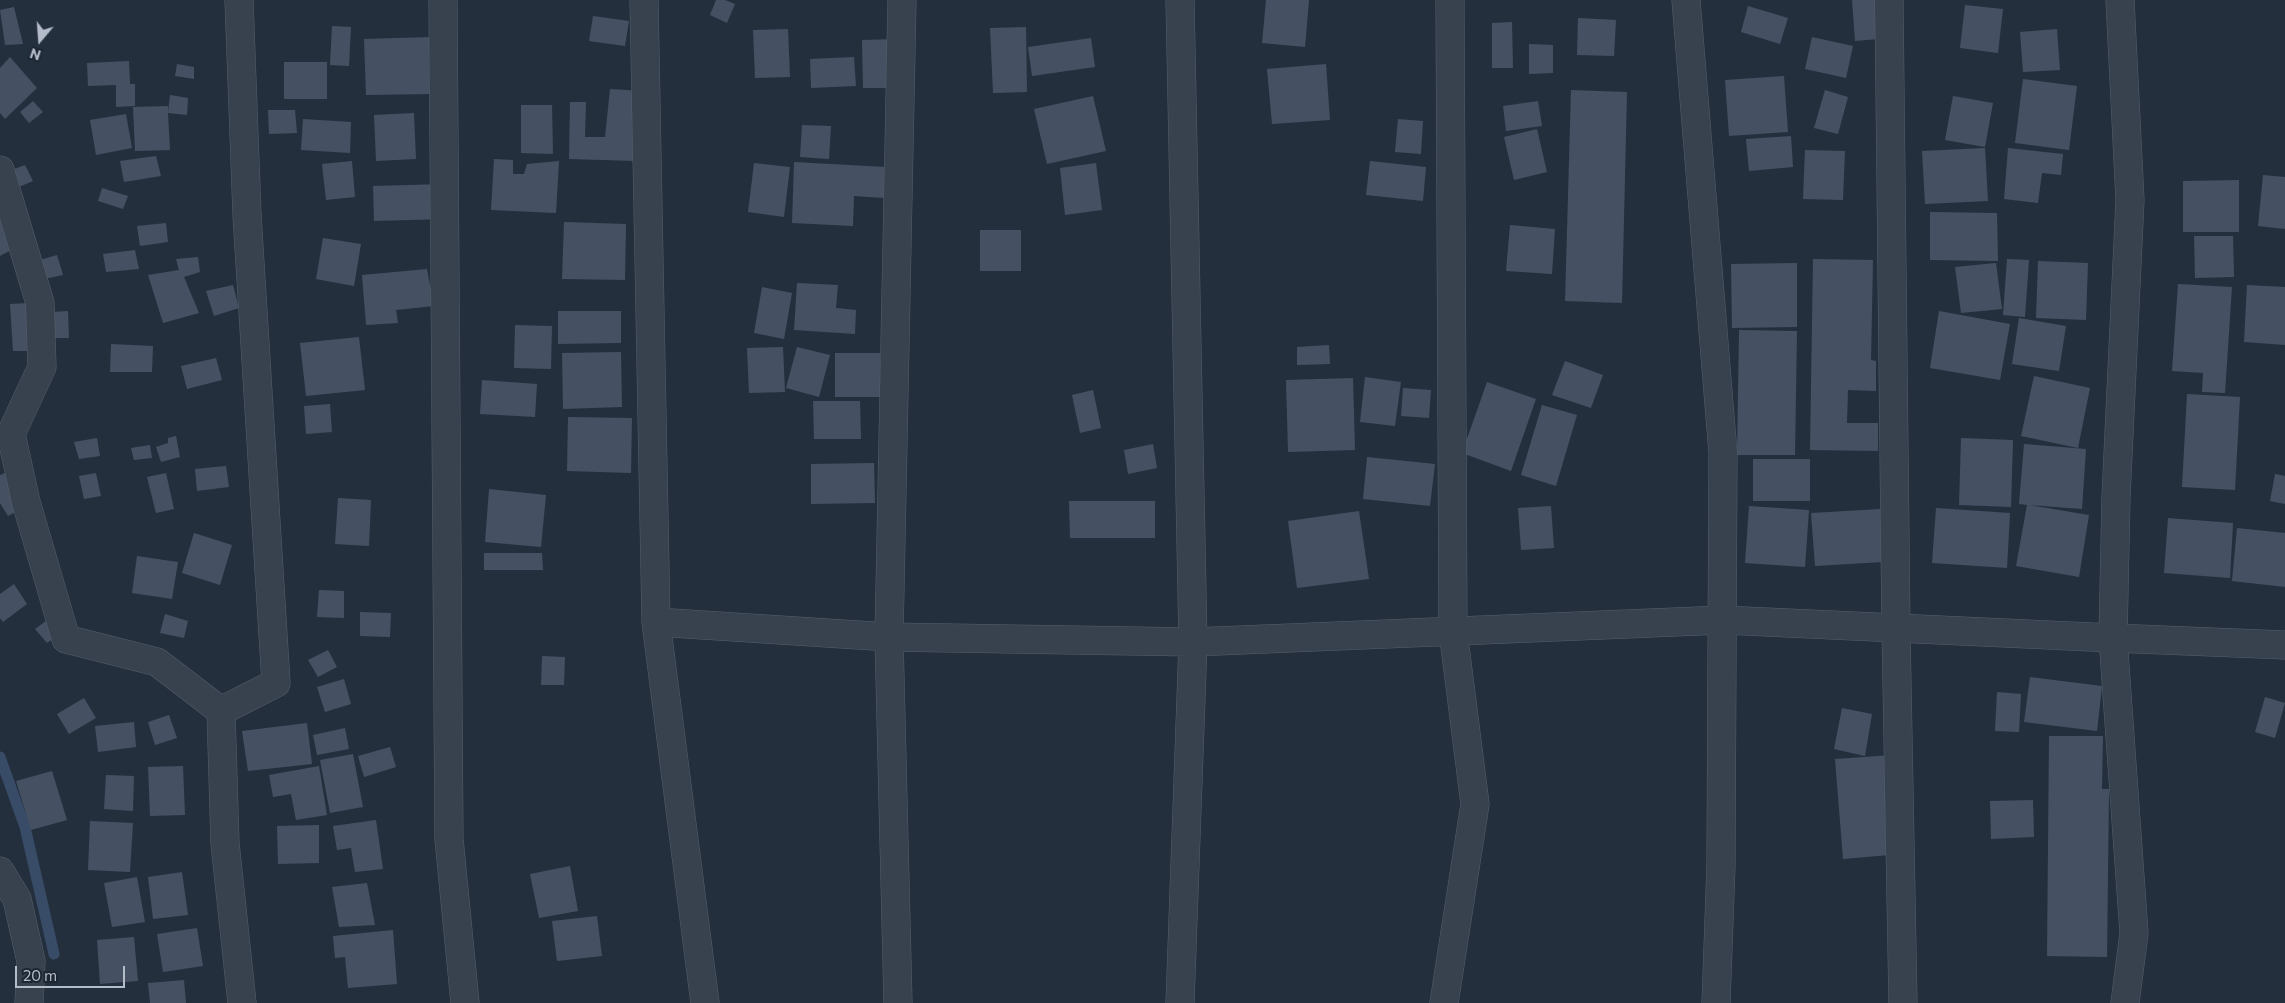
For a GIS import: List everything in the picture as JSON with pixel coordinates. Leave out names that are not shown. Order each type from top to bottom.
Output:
[{"type":"street","points":[[221,711],[276,684],[247,215],[239,0]]},
{"type":"street","points":[[443,0],[449,839],[466,1003]]},
{"type":"street","points":[[644,0],[656,622],[705,1003]]},
{"type":"street","points":[[898,1003],[889,638],[902,0]]},
{"type":"street","points":[[1180,0],[1193,642],[1180,1003]]},
{"type":"street","points":[[1444,1003],[1475,804],[1453,631],[1450,0]]},
{"type":"street","points":[[1686,0],[1723,453],[1723,620],[1716,1003]]},
{"type":"street","points":[[1889,0],[1896,630],[1903,1003]]},
{"type":"street","points":[[2120,0],[2130,200],[2116,497],[2113,638],[2134,933],[2125,1003]]},
{"type":"street","points":[[0,170],[40,303],[42,367],[11,434],[26,502],[66,639],[158,662],[221,711]]},
{"type":"street","points":[[656,622],[889,638],[1193,642],[1723,620],[1896,630],[2285,645]]},
{"type":"street","points":[[221,711],[225,843],[242,1003]]},
{"type":"street","points":[[0,871],[16,899],[31,961],[29,1003]]},
{"type":"building","points":[[716,0],[725,0],[735,4],[727,23],[710,15]]},
{"type":"building","points":[[1266,0],[1309,0],[1305,47],[1262,43]]},
{"type":"building","points":[[1852,0],[1888,0],[1891,38],[1855,41]]},
{"type":"building","points":[[1965,5],[2003,9],[1998,53],[1960,48]]},
{"type":"building","points":[[1748,6],[1788,18],[1780,44],[1741,32]]},
{"type":"building","points":[[14,7],[23,44],[5,45],[0,10]]},
{"type":"building","points":[[593,16],[629,21],[625,46],[589,41]]},
{"type":"building","points":[[1578,18],[1616,20],[1614,56],[1577,55]]},
{"type":"building","points":[[1512,22],[1513,68],[1492,68],[1492,23]]},
{"type":"building","points":[[332,26],[351,27],[349,66],[330,65]]},
{"type":"building","points":[[1026,27],[1027,92],[993,93],[990,28]]},
{"type":"building","points":[[788,29],[790,77],[755,78],[753,30]]},
{"type":"building","points":[[2057,29],[2060,70],[2023,72],[2020,32]]},
{"type":"building","points":[[433,37],[433,94],[366,95],[364,39]]},
{"type":"building","points":[[1812,37],[1853,46],[1846,78],[1805,69]]},
{"type":"building","points":[[1091,38],[1095,67],[1032,76],[1028,47]]},
{"type":"building","points":[[899,39],[901,88],[863,88],[862,40]]},
{"type":"building","points":[[1529,44],[1553,45],[1553,73],[1529,74]]},
{"type":"building","points":[[10,57],[37,88],[5,119],[0,113],[0,68]]},
{"type":"building","points":[[854,57],[856,86],[811,88],[810,59]]},
{"type":"building","points":[[129,61],[130,84],[135,84],[135,106],[116,107],[116,85],[88,86],[87,63]]},
{"type":"building","points":[[284,62],[327,62],[327,99],[284,99]]},
{"type":"building","points":[[177,64],[194,67],[194,79],[175,76]]},
{"type":"building","points":[[1326,64],[1330,120],[1272,124],[1267,69]]},
{"type":"building","points":[[1784,76],[1788,132],[1729,136],[1725,80]]},
{"type":"building","points":[[2023,79],[2077,86],[2069,150],[2015,143]]},
{"type":"building","points":[[610,89],[642,91],[635,161],[569,159],[570,102],[586,102],[585,137],[605,137]]},
{"type":"building","points":[[1571,90],[1627,92],[1622,303],[1565,301]]},
{"type":"building","points":[[1825,90],[1848,97],[1838,134],[1814,128]]},
{"type":"building","points":[[170,95],[188,98],[187,115],[168,113],[170,150],[135,151],[133,107],[168,106],[168,112]]},
{"type":"building","points":[[1093,96],[1106,151],[1047,164],[1034,109]]},
{"type":"building","points":[[1953,96],[1993,103],[1985,147],[1945,140]]},
{"type":"building","points":[[33,101],[43,112],[29,123],[20,112]]},
{"type":"building","points":[[1538,101],[1542,126],[1506,131],[1503,106]]},
{"type":"building","points":[[521,105],[552,105],[553,154],[521,153]]},
{"type":"building","points":[[268,110],[295,110],[297,133],[269,134]]},
{"type":"building","points":[[414,113],[416,159],[376,161],[374,115]]},
{"type":"building","points":[[126,114],[132,148],[96,155],[90,120]]},
{"type":"building","points":[[303,119],[351,122],[350,153],[301,150]]},
{"type":"building","points":[[1398,119],[1423,121],[1421,154],[1395,152]]},
{"type":"building","points":[[802,125],[831,126],[829,159],[800,157]]},
{"type":"building","points":[[1537,129],[1547,172],[1514,180],[1504,137]]},
{"type":"building","points":[[1791,136],[1793,167],[1749,171],[1746,139]]},
{"type":"building","points":[[1985,148],[1988,201],[1925,204],[1922,151]]},
{"type":"building","points":[[2008,148],[2063,154],[2061,175],[2042,173],[2038,203],[2004,199]]},
{"type":"building","points":[[1805,150],[1845,151],[1843,200],[1803,199]]},
{"type":"building","points":[[156,156],[161,176],[124,182],[120,161]]},
{"type":"building","points":[[494,159],[513,160],[513,174],[524,174],[527,164],[559,161],[556,213],[491,210]]},
{"type":"building","points":[[352,161],[355,197],[326,200],[322,164]]},
{"type":"building","points":[[1370,161],[1426,167],[1423,201],[1366,195]]},
{"type":"building","points":[[794,162],[886,167],[885,198],[854,196],[853,226],[792,223]]},
{"type":"building","points":[[754,163],[790,167],[784,217],[748,212]]},
{"type":"building","points":[[1096,163],[1102,210],[1065,215],[1060,168]]},
{"type":"building","points":[[25,165],[33,181],[19,187],[9,171]]},
{"type":"building","points":[[2263,175],[2285,177],[2285,229],[2258,226]]},
{"type":"building","points":[[2239,180],[2239,232],[2183,232],[2183,181]]},
{"type":"building","points":[[444,184],[445,219],[374,221],[373,186]]},
{"type":"building","points":[[102,188],[128,196],[123,209],[98,201]]},
{"type":"building","points":[[1930,212],[1997,213],[1998,261],[1930,260]]},
{"type":"building","points":[[0,213],[13,249],[0,256]]},
{"type":"building","points":[[564,222],[626,224],[625,280],[562,279]]},
{"type":"building","points":[[166,223],[168,242],[140,246],[137,226]]},
{"type":"building","points":[[1510,225],[1555,229],[1552,274],[1506,271]]},
{"type":"building","points":[[980,230],[1021,230],[1021,271],[980,271]]},
{"type":"building","points":[[2194,236],[2233,236],[2234,277],[2195,278]]},
{"type":"building","points":[[323,238],[361,244],[354,286],[316,279]]},
{"type":"building","points":[[135,250],[139,269],[106,272],[103,254]]},
{"type":"building","points":[[57,255],[63,275],[39,280],[33,262]]},
{"type":"building","points":[[198,257],[200,272],[184,277],[199,313],[163,323],[148,275],[179,270],[176,259]]},
{"type":"building","points":[[1813,259],[1873,260],[1871,360],[1876,361],[1876,391],[1848,390],[1847,423],[1878,423],[1878,451],[1810,450]]},
{"type":"building","points":[[2007,259],[2029,260],[2025,317],[2003,315]]},
{"type":"building","points":[[2038,261],[2088,263],[2086,320],[2036,318]]},
{"type":"building","points":[[1797,263],[1797,327],[1732,328],[1731,264]]},
{"type":"building","points":[[1996,263],[2002,309],[1961,313],[1955,267]]},
{"type":"building","points":[[427,269],[434,306],[396,310],[398,323],[366,325],[362,275]]},
{"type":"building","points":[[797,283],[838,285],[836,308],[856,310],[855,334],[794,330]]},
{"type":"building","points":[[2178,284],[2232,287],[2225,393],[2202,392],[2203,373],[2172,371]]},
{"type":"building","points":[[233,285],[239,308],[214,316],[206,291]]},
{"type":"building","points":[[2247,285],[2285,287],[2285,345],[2244,342]]},
{"type":"building","points":[[762,287],[792,293],[784,339],[754,333]]},
{"type":"building","points":[[29,303],[32,351],[13,351],[10,304]]},
{"type":"building","points":[[68,311],[69,338],[53,338],[52,312]]},
{"type":"building","points":[[558,311],[621,311],[621,343],[558,344]]},
{"type":"building","points":[[1939,311],[2010,324],[2000,380],[1930,368]]},
{"type":"building","points":[[2019,318],[2066,326],[2059,371],[2012,364]]},
{"type":"building","points":[[515,325],[552,326],[551,369],[514,368]]},
{"type":"building","points":[[1739,330],[1797,331],[1795,455],[1737,455]]},
{"type":"building","points":[[359,337],[365,390],[306,396],[300,343]]},
{"type":"building","points":[[111,344],[153,346],[152,372],[110,372]]},
{"type":"building","points":[[1329,345],[1330,364],[1297,365],[1297,347]]},
{"type":"building","points":[[783,347],[785,392],[749,393],[747,348]]},
{"type":"building","points":[[797,347],[830,355],[819,397],[786,388]]},
{"type":"building","points":[[621,352],[622,407],[563,409],[562,353]]},
{"type":"building","points":[[835,353],[880,353],[881,397],[835,397]]},
{"type":"building","points":[[216,358],[222,380],[187,389],[181,366]]},
{"type":"building","points":[[1565,361],[1603,375],[1591,408],[1552,395]]},
{"type":"building","points":[[2034,376],[2090,388],[2078,448],[2021,436]]},
{"type":"building","points":[[1365,377],[1401,382],[1395,426],[1360,422]]},
{"type":"building","points":[[1353,378],[1355,450],[1288,452],[1286,380]]},
{"type":"building","points":[[482,380],[537,384],[535,417],[480,414]]},
{"type":"building","points":[[1487,382],[1536,399],[1511,471],[1462,453]]},
{"type":"building","points":[[1403,388],[1431,390],[1429,418],[1401,416]]},
{"type":"building","points":[[1093,390],[1101,428],[1080,433],[1072,395]]},
{"type":"building","points":[[2187,394],[2240,397],[2235,490],[2182,487]]},
{"type":"building","points":[[813,401],[860,401],[861,439],[814,439]]},
{"type":"building","points":[[330,404],[332,432],[306,434],[304,406]]},
{"type":"building","points":[[1542,405],[1577,415],[1556,486],[1521,475]]},
{"type":"building","points":[[568,417],[632,418],[631,473],[567,471]]},
{"type":"building","points":[[176,436],[180,457],[161,462],[156,447],[168,443],[168,438]]},
{"type":"building","points":[[97,438],[100,456],[79,459],[74,442]]},
{"type":"building","points":[[1961,438],[2013,440],[2011,507],[1959,505]]},
{"type":"building","points":[[1153,444],[1157,468],[1128,474],[1124,450]]},
{"type":"building","points":[[2024,444],[2086,449],[2082,509],[2029,505],[2089,515],[2079,577],[2016,566],[2027,505],[2019,504]]},
{"type":"building","points":[[150,445],[152,458],[134,460],[131,448]]},
{"type":"building","points":[[1367,457],[1435,464],[1430,506],[1363,499]]},
{"type":"building","points":[[1753,459],[1810,459],[1810,501],[1753,501]]},
{"type":"building","points":[[874,463],[875,503],[811,504],[811,464]]},
{"type":"building","points":[[226,466],[229,487],[197,491],[195,469]]},
{"type":"building","points":[[5,473],[25,507],[8,516],[0,503],[0,475]]},
{"type":"building","points":[[96,473],[101,496],[84,499],[79,476]]},
{"type":"building","points":[[166,473],[174,509],[156,513],[147,477]]},
{"type":"building","points":[[2275,474],[2285,476],[2285,504],[2270,501]]},
{"type":"building","points":[[489,489],[546,495],[541,547],[485,542]]},
{"type":"building","points":[[338,498],[371,500],[369,546],[335,544]]},
{"type":"building","points":[[1069,501],[1155,501],[1155,538],[1070,538]]},
{"type":"building","points":[[1551,506],[1554,548],[1521,550],[1518,508]]},
{"type":"building","points":[[1749,506],[1809,510],[1805,567],[1745,563]]},
{"type":"building","points":[[1936,508],[2010,513],[2007,568],[1932,563]]},
{"type":"building","points":[[1880,509],[1883,562],[1815,566],[1811,513]]},
{"type":"building","points":[[1359,511],[1369,579],[1297,588],[1288,521]]},
{"type":"building","points":[[2168,518],[2233,523],[2230,578],[2164,573]]},
{"type":"building","points":[[2237,528],[2285,533],[2285,587],[2232,581]]},
{"type":"building","points":[[194,533],[232,545],[220,585],[182,573]]},
{"type":"building","points":[[484,553],[542,553],[543,570],[484,570]]},
{"type":"building","points":[[137,556],[178,562],[172,599],[132,593]]},
{"type":"building","points":[[14,584],[27,604],[3,622],[0,618],[0,594]]},
{"type":"building","points":[[319,590],[344,591],[344,618],[317,617]]},
{"type":"building","points":[[360,612],[391,613],[390,637],[360,636]]},
{"type":"building","points":[[165,614],[188,621],[184,638],[160,633]]},
{"type":"building","points":[[54,615],[63,632],[47,643],[35,629]]},
{"type":"building","points":[[328,650],[337,667],[318,677],[308,660]]},
{"type":"building","points":[[542,656],[565,657],[564,685],[541,685]]},
{"type":"building","points":[[2030,677],[2102,686],[2097,731],[2024,722]]},
{"type":"building","points":[[344,679],[351,704],[325,712],[317,687]]},
{"type":"building","points":[[1997,692],[2021,694],[2019,732],[1995,731]]},
{"type":"building","points":[[2265,697],[2285,703],[2275,738],[2255,732]]},
{"type":"building","points":[[84,698],[96,718],[69,734],[57,714]]},
{"type":"building","points":[[1842,708],[1872,714],[1865,756],[1834,749]]},
{"type":"building","points":[[169,715],[177,738],[155,745],[148,722]]},
{"type":"building","points":[[134,722],[136,747],[98,752],[95,726]]},
{"type":"building","points":[[307,723],[312,764],[248,771],[242,731]]},
{"type":"building","points":[[345,728],[349,749],[317,755],[313,735]]},
{"type":"building","points":[[2049,736],[2103,736],[2102,789],[2109,789],[2107,957],[2047,956]]},
{"type":"building","points":[[390,747],[396,767],[364,777],[358,756]]},
{"type":"building","points":[[353,754],[363,807],[330,813],[320,760]]},
{"type":"building","points":[[1893,755],[1901,854],[1843,859],[1835,759]]},
{"type":"building","points":[[183,766],[185,815],[150,816],[148,767]]},
{"type":"building","points":[[319,766],[327,815],[296,820],[291,794],[273,797],[269,775]]},
{"type":"building","points":[[52,771],[67,820],[31,830],[16,781]]},
{"type":"building","points":[[106,775],[134,776],[133,811],[104,809]]},
{"type":"building","points":[[2033,800],[2034,837],[1991,839],[1990,801]]},
{"type":"building","points":[[376,820],[383,869],[355,872],[351,848],[337,850],[333,826]]},
{"type":"building","points":[[90,821],[133,823],[130,872],[88,870]]},
{"type":"building","points":[[319,825],[319,863],[278,864],[277,826]]},
{"type":"building","points":[[570,866],[578,911],[539,918],[530,874]]},
{"type":"building","points":[[182,872],[188,915],[153,919],[148,877]]},
{"type":"building","points":[[137,877],[145,922],[112,927],[104,883]]},
{"type":"building","points":[[367,883],[375,925],[339,927],[332,887]]},
{"type":"building","points":[[597,916],[602,956],[557,961],[552,921]]},
{"type":"building","points":[[197,928],[203,966],[163,972],[157,934]]},
{"type":"building","points":[[393,930],[397,984],[348,988],[345,957],[335,958],[333,936]]},
{"type":"building","points":[[134,937],[138,981],[100,984],[97,940]]},
{"type":"building","points":[[184,980],[186,1003],[150,1003],[148,983]]},
{"type":"waterway","points":[[0,757],[25,827],[54,954]]}]
